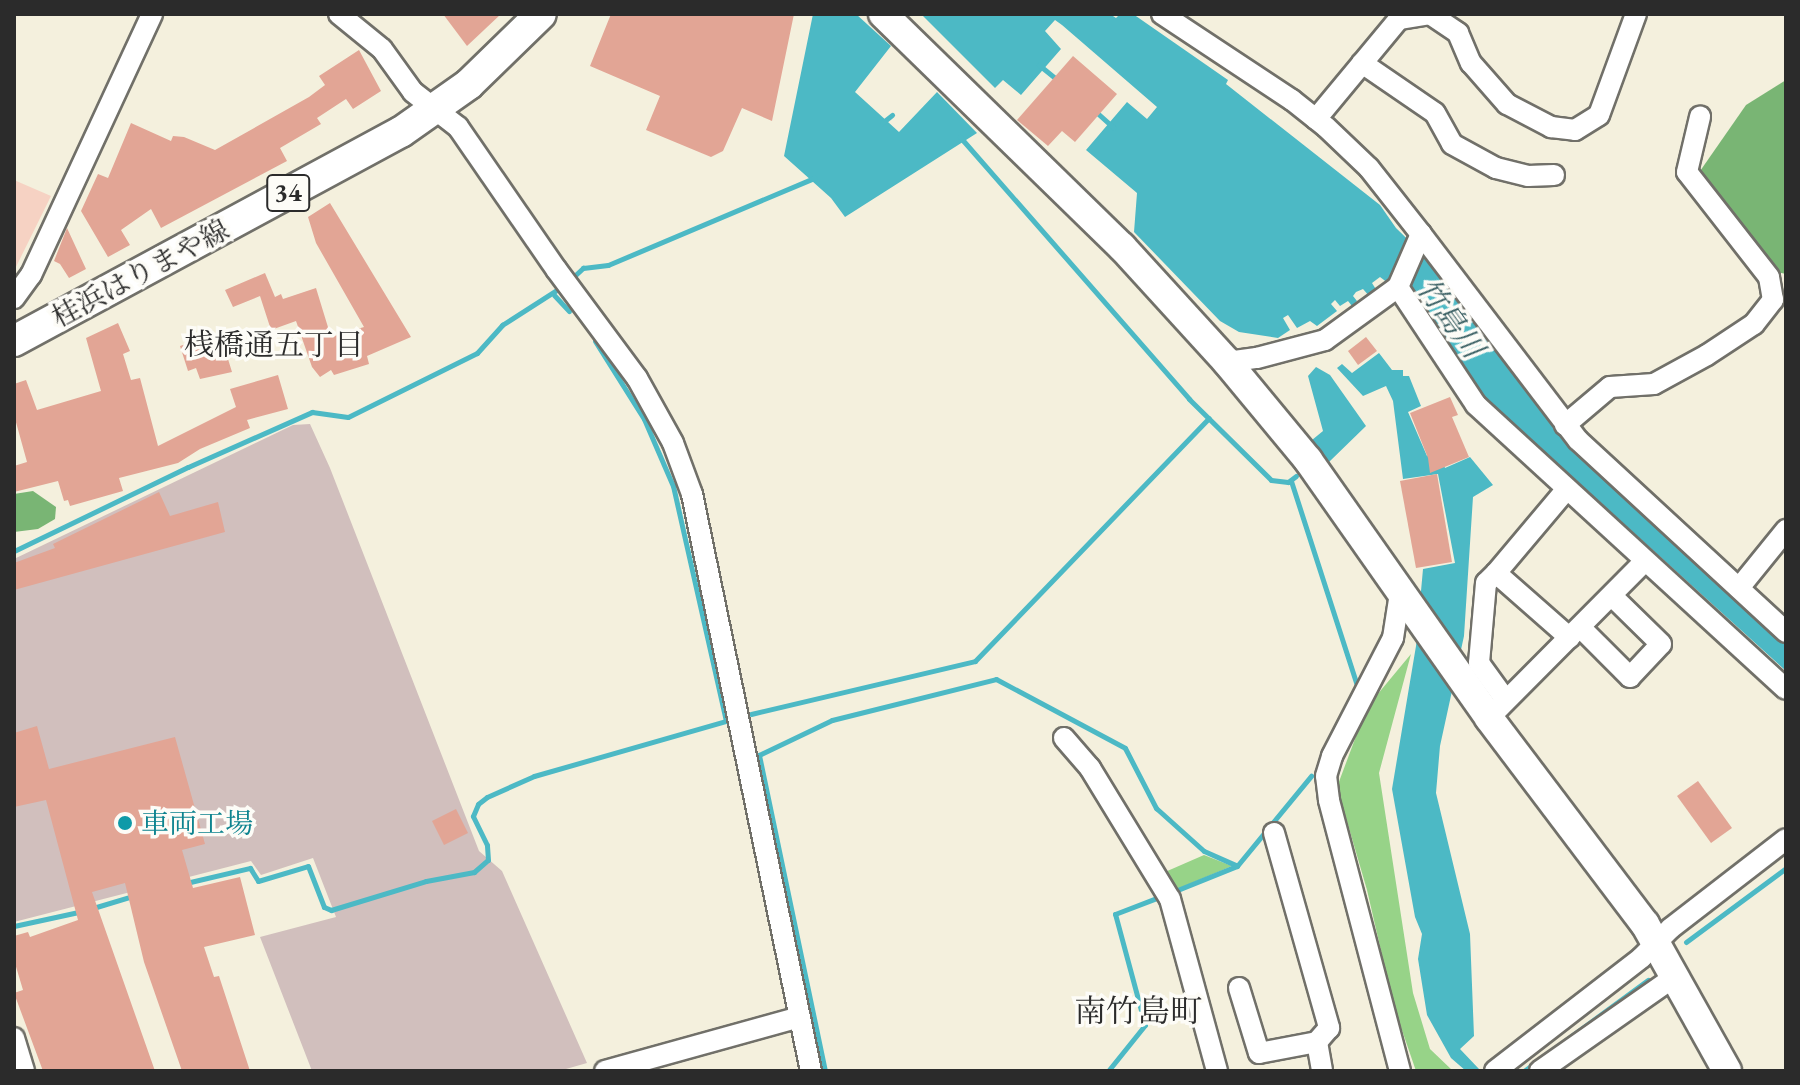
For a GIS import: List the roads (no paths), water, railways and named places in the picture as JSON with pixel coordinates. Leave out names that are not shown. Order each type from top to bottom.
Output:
[{"type":"main road","name":"桂浜はりまや線","points":[[20,326],[401,132],[502,55],[541,14]]},
{"type":"street","points":[[14,298],[31,275],[152,14]]},
{"type":"street","points":[[339,14],[382,49],[413,92],[458,127],[556,269],[637,378],[673,443],[692,494],[811,1071]]},
{"type":"street","points":[[883,14],[1122,247],[1227,362],[1308,460],[1404,592],[1467,687],[1497,708]]},
{"type":"street","points":[[1162,14],[1316,119],[1369,168],[1565,425],[1786,632]]},
{"type":"street","points":[[1316,119],[1399,19],[1430,14],[1458,33],[1471,63],[1507,104],[1551,127],[1575,130],[1599,115],[1636,14]]},
{"type":"street","points":[[1362,63],[1435,113],[1452,144],[1496,168],[1528,176],[1554,175]]},
{"type":"street","points":[[1565,425],[1610,387],[1654,384],[1707,355],[1754,324],[1773,300],[1769,277],[1687,172],[1700,117]]},
{"type":"street","points":[[1227,362],[1257,358],[1325,340],[1399,284],[1419,236]]},
{"type":"street","points":[[1399,284],[1469,397],[1566,490],[1786,689]]},
{"type":"street","points":[[1566,490],[1486,583],[1479,663],[1497,708],[1645,924],[1727,1071]]},
{"type":"street","points":[[1739,588],[1786,530]]},
{"type":"street","points":[[1497,708],[1613,597],[1645,561]]},
{"type":"street","points":[[1496,573],[1630,677],[1661,644],[1613,597]]},
{"type":"street","points":[[1400,1071],[1336,830],[1326,776],[1332,756],[1393,638],[1404,592]]},
{"type":"street","points":[[1064,738],[1090,768],[1170,899],[1217,1071]]},
{"type":"street","points":[[1239,988],[1259,1053],[1317,1042],[1329,1028],[1274,833]]},
{"type":"street","points":[[1496,1070],[1641,958],[1655,943],[1786,839]]},
{"type":"street","points":[[1540,1071],[1674,977]]},
{"type":"street","points":[[605,1071],[800,1017]]},
{"type":"street","points":[[14,1038],[24,1071]]},
{"type":"street","points":[[1317,1042],[1322,1071]]},
{"type":"water","points":[[813,14],[856,14],[891,46],[855,92],[899,132],[937,92],[977,133],[845,217],[831,198],[784,156]]},
{"type":"water","name":"竹島川","points":[[921,14],[1110,14],[1116,18],[1120,14],[1133,14],[1228,80],[1226,84],[1380,205],[1396,228],[1436,267],[1557,431],[1786,641],[1786,671],[1483,396],[1391,279],[1388,283],[1380,277],[1372,283],[1377,291],[1369,293],[1370,297],[1363,289],[1356,292],[1353,296],[1357,301],[1352,306],[1348,301],[1340,306],[1335,300],[1331,304],[1337,311],[1317,326],[1310,321],[1297,328],[1288,315],[1283,318],[1290,330],[1278,338],[1239,332],[1220,321],[1134,232],[1137,193],[1086,150],[1127,102],[1147,119],[1157,107],[1062,25],[1055,20],[1045,31],[1061,49],[1021,95],[1003,80],[995,88]]},
{"type":"water","points":[[1379,353],[1392,370],[1403,370],[1403,376],[1409,376],[1421,406],[1408,412],[1427,456],[1439,452],[1445,468],[1470,457],[1493,485],[1473,497],[1464,636],[1440,746],[1436,793],[1470,934],[1474,1036],[1460,1049],[1479,1069],[1477,1071],[1466,1071],[1451,1058],[1427,1015],[1418,959],[1422,934],[1415,917],[1392,789],[1416,646],[1423,569],[1455,563],[1438,474],[1403,479],[1393,401],[1386,386],[1363,396],[1337,368],[1342,364],[1352,373]]},
{"type":"water","points":[[1316,367],[1330,375],[1366,426],[1329,462],[1312,440],[1323,431],[1308,376]]},
{"type":"waterway","points":[[1039,65],[1059,81]]},
{"type":"waterway","points":[[1095,111],[1114,128]]},
{"type":"waterway","points":[[882,123],[892,115]]},
{"type":"waterway","points":[[960,137],[1189,399],[1271,480],[1288,482],[1296,476]]},
{"type":"waterway","points":[[570,280],[583,268],[608,265],[814,178]]},
{"type":"waterway","points":[[14,551],[188,467],[312,412],[348,417],[477,353],[502,325],[563,286]]},
{"type":"waterway","points":[[554,295],[569,311]]},
{"type":"waterway","points":[[186,883],[250,868],[258,881],[308,866],[324,907],[331,910],[426,881],[474,872],[488,860],[487,845],[473,816],[478,804],[487,797],[534,776],[726,721],[673,486],[644,419],[595,341]]},
{"type":"waterway","points":[[751,714],[975,661],[1209,418]]},
{"type":"waterway","points":[[1291,481],[1358,688]]},
{"type":"waterway","points":[[825,1071],[759,755],[832,720],[996,679],[1125,748],[1156,808],[1204,851],[1237,866]]},
{"type":"waterway","points":[[1175,891],[1237,866],[1311,776]]},
{"type":"waterway","points":[[1686,942],[1786,868]]},
{"type":"waterway","points":[[93,908],[133,896]]},
{"type":"waterway","points":[[1108,1071],[1145,1025],[1115,914],[1157,898]]},
{"type":"waterway","points":[[14,926],[79,912]]},
{"type":"waterway","points":[[1544,1056],[1648,980]]},
{"type":"waterway","points":[[1524,1071],[1536,1062]]},
{"type":"place","name":"車両工場","points":[[125,823]]},
{"type":"district","name":"桟橋通五丁目","points":[[274,345]]},
{"type":"district","name":"南竹島町","points":[[1138,1011]]}]
